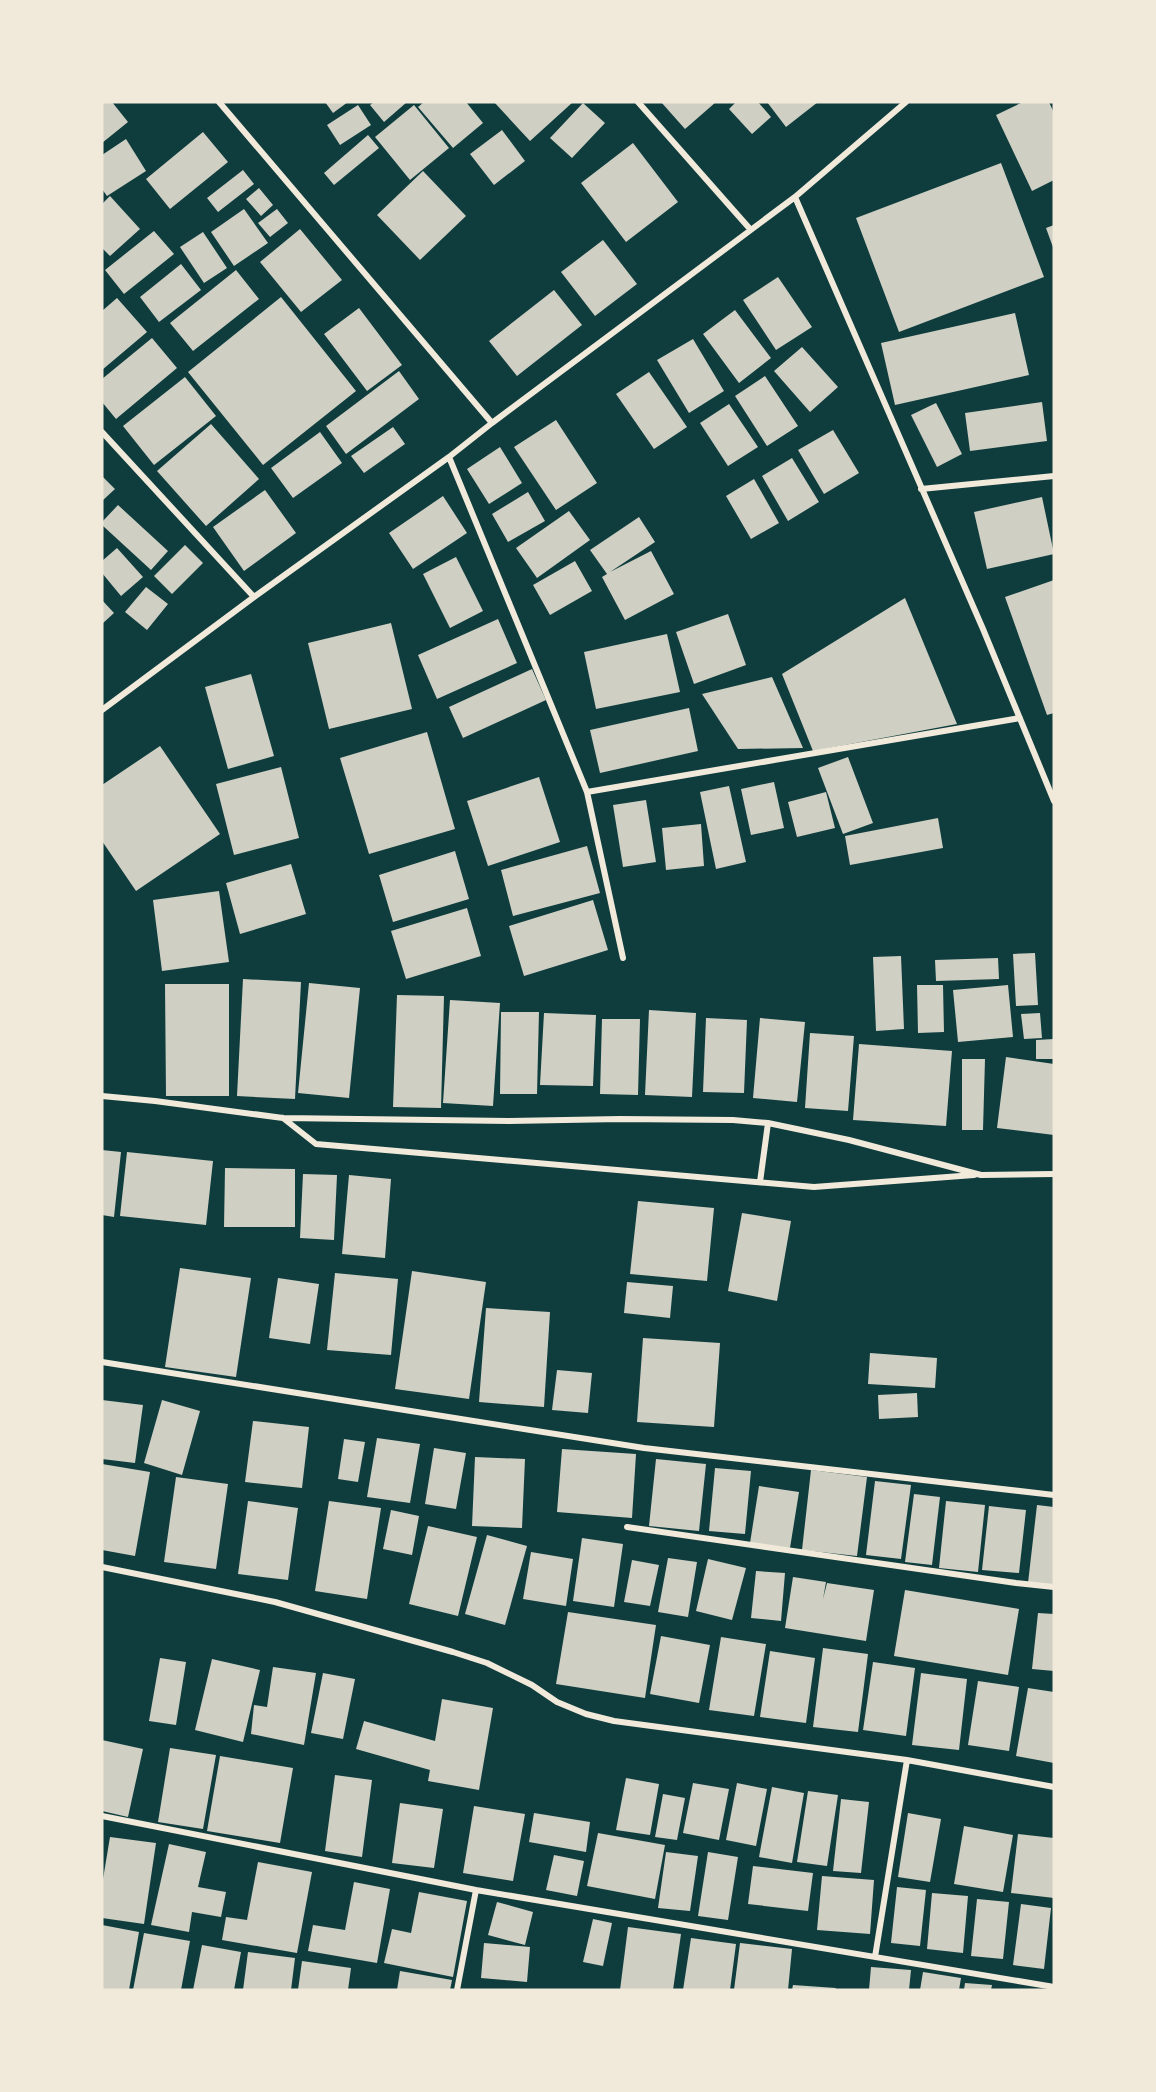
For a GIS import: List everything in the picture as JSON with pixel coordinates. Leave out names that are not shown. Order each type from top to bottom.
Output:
[{"type":"street","points":[[219,102],[492,423]]},
{"type":"street","points":[[638,102],[750,229]]},
{"type":"street","points":[[102,710],[254,597],[449,458],[492,423],[795,197],[906,102]]},
{"type":"street","points":[[795,197],[1054,801]]},
{"type":"street","points":[[102,432],[254,597]]},
{"type":"street","points":[[449,458],[587,792],[623,958]]},
{"type":"street","points":[[921,489],[1054,476]]},
{"type":"street","points":[[587,792],[1020,718]]},
{"type":"street","points":[[102,1096],[283,1118],[509,1121],[620,1119],[768,1123],[849,1140],[981,1175]]},
{"type":"street","points":[[283,1118],[316,1144],[814,1187],[981,1175],[1054,1174]]},
{"type":"street","points":[[760,1182],[768,1123]]},
{"type":"street","points":[[102,1362],[644,1448],[1054,1495]]},
{"type":"street","points":[[627,1527],[1054,1587]]},
{"type":"street","points":[[102,1567],[275,1602],[453,1652],[486,1663],[532,1685],[557,1702],[586,1714],[614,1721],[907,1760],[1054,1787]]},
{"type":"street","points":[[875,1956],[907,1760]]},
{"type":"street","points":[[102,1815],[476,1890],[1054,1987]]},
{"type":"street","points":[[457,1990],[476,1890]]},
{"type":"building","points":[[102,102],[112,102],[128,122],[102,143]]},
{"type":"building","points":[[325,102],[348,102],[333,113]]},
{"type":"building","points":[[374,102],[407,102],[384,122],[370,105]]},
{"type":"building","points":[[424,102],[466,102],[483,123],[453,148],[418,107]]},
{"type":"building","points":[[494,102],[573,102],[530,141]]},
{"type":"building","points":[[661,102],[716,102],[685,129]]},
{"type":"building","points":[[736,102],[758,102],[771,117],[752,134],[729,109]]},
{"type":"building","points":[[767,102],[818,102],[786,127]]},
{"type":"building","points":[[1023,102],[1049,102],[1054,113],[1054,180],[1032,191],[996,115]]},
{"type":"building","points":[[583,103],[605,123],[572,158],[550,138]]},
{"type":"building","points":[[358,105],[371,125],[340,145],[327,125]]},
{"type":"building","points":[[414,105],[449,148],[410,180],[375,137]]},
{"type":"building","points":[[502,130],[525,161],[494,185],[470,154]]},
{"type":"building","points":[[203,132],[228,162],[170,209],[146,179]]},
{"type":"building","points":[[368,135],[379,148],[334,185],[324,173]]},
{"type":"building","points":[[126,139],[146,171],[107,196],[102,189],[102,155]]},
{"type":"building","points":[[633,143],[678,202],[626,242],[581,183]]},
{"type":"building","points":[[1001,163],[1044,277],[899,332],[856,218]]},
{"type":"building","points":[[243,170],[254,184],[218,212],[207,198]]},
{"type":"building","points":[[423,171],[466,216],[420,260],[377,215]]},
{"type":"building","points":[[259,188],[273,205],[261,216],[246,199]]},
{"type":"building","points":[[110,196],[140,229],[110,256],[102,248],[102,204]]},
{"type":"building","points":[[244,209],[268,243],[234,266],[211,232]]},
{"type":"building","points":[[277,209],[288,223],[270,237],[258,223]]},
{"type":"building","points":[[1054,225],[1054,250],[1046,228]]},
{"type":"building","points":[[300,229],[342,280],[301,312],[260,262]]},
{"type":"building","points":[[154,231],[174,254],[124,294],[105,270]]},
{"type":"building","points":[[203,232],[227,268],[204,283],[180,247]]},
{"type":"building","points":[[603,240],[637,284],[595,316],[561,272]]},
{"type":"building","points":[[181,264],[201,290],[159,322],[140,297]]},
{"type":"building","points":[[236,270],[259,299],[193,351],[170,323]]},
{"type":"building","points":[[778,277],[812,327],[776,350],[743,300]]},
{"type":"building","points":[[554,290],[582,325],[517,376],[489,341]]},
{"type":"building","points":[[281,297],[356,391],[263,465],[188,372]]},
{"type":"building","points":[[117,298],[147,332],[102,370],[102,311]]},
{"type":"building","points":[[359,308],[402,365],[367,391],[324,334]]},
{"type":"building","points":[[735,310],[771,358],[739,383],[703,334]]},
{"type":"building","points":[[1015,313],[1029,375],[895,405],[881,343]]},
{"type":"building","points":[[152,338],[177,368],[116,419],[102,402],[102,379]]},
{"type":"building","points":[[693,339],[724,391],[689,413],[657,360]]},
{"type":"building","points":[[802,347],[838,387],[810,412],[774,371]]},
{"type":"building","points":[[399,371],[419,399],[346,454],[326,426]]},
{"type":"building","points":[[649,372],[687,427],[654,449],[616,394]]},
{"type":"building","points":[[765,376],[798,426],[767,446],[735,396]]},
{"type":"building","points":[[185,377],[216,416],[154,465],[123,426]]},
{"type":"building","points":[[1042,402],[1047,441],[970,451],[965,413]]},
{"type":"building","points":[[936,403],[962,454],[937,467],[911,415]]},
{"type":"building","points":[[729,404],[758,447],[728,466],[700,423]]},
{"type":"building","points":[[556,420],[597,483],[556,510],[514,447]]},
{"type":"building","points":[[211,424],[259,479],[206,526],[157,471]]},
{"type":"building","points":[[393,427],[405,444],[364,473],[351,456]]},
{"type":"building","points":[[833,430],[859,473],[824,494],[798,450]]},
{"type":"building","points":[[320,432],[342,463],[293,498],[271,468]]},
{"type":"building","points":[[500,447],[522,483],[489,504],[467,469]]},
{"type":"building","points":[[792,458],[819,502],[788,521],[762,476]]},
{"type":"building","points":[[102,476],[115,489],[102,501]]},
{"type":"building","points":[[754,479],[779,523],[751,539],[726,496]]},
{"type":"building","points":[[265,490],[296,533],[244,571],[213,527]]},
{"type":"building","points":[[528,492],[545,521],[508,542],[492,514]]},
{"type":"building","points":[[443,496],[467,533],[413,569],[389,533]]},
{"type":"building","points":[[1042,497],[1054,554],[987,569],[974,512]]},
{"type":"building","points":[[118,505],[168,551],[151,570],[102,525],[102,522]]},
{"type":"building","points":[[569,511],[590,540],[537,578],[516,548]]},
{"type":"building","points":[[639,517],[655,542],[610,572],[651,551],[674,594],[625,620],[602,577],[607,574],[590,550]]},
{"type":"building","points":[[185,545],[203,563],[172,594],[154,576]]},
{"type":"building","points":[[117,548],[143,577],[121,596],[102,573],[102,561]]},
{"type":"building","points":[[456,557],[483,611],[450,628],[423,574]]},
{"type":"building","points":[[575,561],[592,591],[550,615],[533,585]]},
{"type":"building","points":[[1054,580],[1054,713],[1047,715],[1005,597]]},
{"type":"building","points":[[146,587],[168,604],[147,630],[125,612]]},
{"type":"building","points":[[905,598],[957,724],[813,751],[782,674]]},
{"type":"building","points":[[102,600],[114,613],[102,624]]},
{"type":"building","points":[[728,614],[746,665],[694,684],[676,632]]},
{"type":"building","points":[[498,619],[517,663],[437,699],[418,655]]},
{"type":"building","points":[[391,623],[412,709],[329,729],[308,643]]},
{"type":"building","points":[[667,634],[680,692],[596,709],[584,652]]},
{"type":"building","points":[[532,669],[546,700],[463,738],[449,707]]},
{"type":"building","points":[[251,674],[274,756],[228,769],[205,687]]},
{"type":"building","points":[[772,677],[803,748],[738,749],[702,694]]},
{"type":"building","points":[[689,708],[698,751],[600,773],[590,730]]},
{"type":"building","points":[[427,732],[455,829],[369,854],[340,758]]},
{"type":"building","points":[[160,746],[220,834],[136,891],[102,841],[102,785]]},
{"type":"building","points":[[848,757],[873,823],[843,834],[818,768]]},
{"type":"building","points":[[281,767],[299,838],[234,855],[216,784]]},
{"type":"building","points":[[539,777],[560,842],[488,866],[467,801]]},
{"type":"building","points":[[774,782],[784,828],[751,835],[741,789]]},
{"type":"building","points":[[729,786],[746,862],[716,869],[700,792]]},
{"type":"building","points":[[826,792],[835,828],[797,837],[788,802]]},
{"type":"building","points":[[646,800],[656,862],[623,867],[613,805]]},
{"type":"building","points":[[938,818],[943,848],[850,865],[845,836]]},
{"type":"building","points":[[701,824],[704,866],[666,870],[662,828]]},
{"type":"building","points":[[587,846],[600,893],[513,916],[501,870]]},
{"type":"building","points":[[455,851],[469,899],[393,922],[379,875]]},
{"type":"building","points":[[291,864],[306,914],[240,934],[226,883]]},
{"type":"building","points":[[219,891],[229,962],[162,971],[153,900]]},
{"type":"building","points":[[593,900],[608,950],[524,976],[509,926]]},
{"type":"building","points":[[467,908],[481,956],[406,979],[391,931]]},
{"type":"building","points":[[1035,953],[1038,1005],[1016,1006],[1013,954]]},
{"type":"building","points":[[901,956],[904,1029],[876,1031],[873,957]]},
{"type":"building","points":[[998,958],[999,979],[936,981],[935,960]]},
{"type":"building","points":[[243,979],[301,982],[295,1099],[237,1096]]},
{"type":"building","points":[[309,983],[360,988],[349,1098],[298,1093]]},
{"type":"building","points":[[165,984],[229,984],[229,1096],[166,1096]]},
{"type":"building","points":[[917,985],[943,985],[944,1032],[918,1033]]},
{"type":"building","points":[[1008,985],[1013,1037],[958,1042],[953,990]]},
{"type":"building","points":[[397,995],[444,996],[441,1108],[393,1107]]},
{"type":"building","points":[[450,1000],[500,1003],[493,1106],[443,1103]]},
{"type":"building","points":[[649,1010],[696,1013],[692,1097],[645,1095]]},
{"type":"building","points":[[501,1012],[539,1012],[537,1094],[500,1094]]},
{"type":"building","points":[[544,1013],[596,1015],[593,1086],[540,1085]]},
{"type":"building","points":[[1040,1013],[1042,1038],[1024,1039],[1021,1014]]},
{"type":"building","points":[[706,1018],[747,1020],[744,1093],[703,1092]]},
{"type":"building","points":[[760,1018],[805,1022],[797,1102],[753,1098]]},
{"type":"building","points":[[602,1019],[640,1019],[638,1095],[600,1094]]},
{"type":"building","points":[[810,1033],[854,1036],[848,1111],[805,1108]]},
{"type":"building","points":[[1054,1039],[1054,1059],[1036,1059],[1036,1040]]},
{"type":"building","points":[[859,1044],[952,1051],[946,1126],[853,1120]]},
{"type":"building","points":[[1006,1057],[1054,1064],[1054,1135],[997,1128]]},
{"type":"building","points":[[962,1059],[985,1059],[983,1130],[962,1130]]},
{"type":"building","points":[[102,1150],[121,1152],[114,1217],[102,1215]]},
{"type":"building","points":[[127,1152],[213,1161],[206,1225],[120,1216]]},
{"type":"building","points":[[225,1168],[295,1169],[295,1227],[224,1227]]},
{"type":"building","points":[[303,1174],[337,1175],[334,1240],[300,1238]]},
{"type":"building","points":[[349,1175],[391,1179],[385,1258],[342,1254]]},
{"type":"building","points":[[638,1201],[714,1208],[707,1281],[630,1274]]},
{"type":"building","points":[[742,1213],[791,1221],[777,1301],[728,1291]]},
{"type":"building","points":[[180,1268],[251,1278],[236,1377],[165,1367]]},
{"type":"building","points":[[412,1271],[486,1282],[469,1399],[395,1389]]},
{"type":"building","points":[[335,1273],[398,1279],[391,1355],[327,1350]]},
{"type":"building","points":[[278,1278],[319,1284],[310,1344],[269,1338]]},
{"type":"building","points":[[627,1282],[673,1286],[670,1318],[624,1313]]},
{"type":"building","points":[[486,1308],[550,1312],[544,1407],[479,1402]]},
{"type":"building","points":[[643,1338],[720,1343],[714,1427],[637,1422]]},
{"type":"building","points":[[870,1353],[937,1358],[935,1388],[868,1384]]},
{"type":"building","points":[[557,1370],[592,1373],[588,1413],[552,1410]]},
{"type":"building","points":[[917,1393],[918,1417],[879,1419],[878,1395]]},
{"type":"building","points":[[102,1400],[143,1405],[135,1463],[102,1459]]},
{"type":"building","points":[[162,1400],[200,1411],[182,1475],[144,1463]]},
{"type":"building","points":[[253,1421],[309,1427],[302,1488],[245,1482]]},
{"type":"building","points":[[377,1438],[420,1444],[410,1503],[367,1497]]},
{"type":"building","points":[[344,1439],[365,1442],[358,1482],[338,1479]]},
{"type":"building","points":[[434,1448],[466,1453],[456,1509],[425,1504]]},
{"type":"building","points":[[562,1449],[636,1454],[632,1518],[557,1512]]},
{"type":"building","points":[[475,1457],[525,1459],[522,1528],[472,1526]]},
{"type":"building","points":[[656,1459],[706,1464],[699,1531],[649,1526]]},
{"type":"building","points":[[102,1464],[150,1472],[135,1556],[102,1550]]},
{"type":"building","points":[[715,1468],[751,1471],[745,1534],[709,1531]]},
{"type":"building","points":[[811,1470],[867,1477],[857,1556],[802,1550]]},
{"type":"building","points":[[176,1477],[228,1484],[216,1569],[164,1562]]},
{"type":"building","points":[[875,1481],[911,1485],[901,1559],[866,1555]]},
{"type":"building","points":[[759,1486],[799,1492],[790,1548],[750,1543]]},
{"type":"building","points":[[914,1494],[940,1497],[932,1565],[905,1562]]},
{"type":"building","points":[[248,1501],[298,1508],[288,1580],[238,1574]]},
{"type":"building","points":[[329,1501],[381,1508],[367,1599],[315,1591]]},
{"type":"building","points":[[946,1501],[985,1505],[978,1572],[939,1568]]},
{"type":"building","points":[[1037,1505],[1054,1507],[1054,1585],[1028,1583]]},
{"type":"building","points":[[989,1506],[1026,1510],[1019,1573],[982,1570]]},
{"type":"building","points":[[391,1510],[419,1516],[412,1555],[383,1549]]},
{"type":"building","points":[[428,1526],[477,1537],[458,1616],[409,1604]]},
{"type":"building","points":[[487,1535],[527,1546],[505,1625],[465,1614]]},
{"type":"building","points":[[582,1538],[623,1544],[614,1607],[573,1601]]},
{"type":"building","points":[[531,1552],[573,1559],[566,1606],[523,1599]]},
{"type":"building","points":[[668,1558],[697,1562],[688,1617],[658,1612]]},
{"type":"building","points":[[708,1559],[746,1568],[732,1620],[696,1611]]},
{"type":"building","points":[[632,1560],[659,1565],[650,1606],[624,1602]]},
{"type":"building","points":[[756,1571],[785,1573],[781,1621],[751,1618]]},
{"type":"building","points":[[793,1577],[826,1582],[823,1599],[827,1583],[874,1590],[866,1641],[785,1628]]},
{"type":"building","points":[[905,1590],[1019,1609],[1008,1675],[894,1656]]},
{"type":"building","points":[[568,1612],[656,1625],[645,1698],[556,1684]]},
{"type":"building","points":[[1038,1613],[1054,1614],[1054,1671],[1032,1669]]},
{"type":"building","points":[[661,1636],[710,1645],[699,1703],[650,1694]]},
{"type":"building","points":[[721,1637],[766,1644],[754,1716],[709,1710]]},
{"type":"building","points":[[823,1648],[868,1654],[858,1732],[813,1727]]},
{"type":"building","points":[[770,1651],[815,1658],[806,1723],[760,1717]]},
{"type":"building","points":[[160,1658],[186,1662],[176,1725],[149,1721]]},
{"type":"building","points":[[212,1659],[260,1670],[243,1742],[195,1730]]},
{"type":"building","points":[[873,1662],[915,1668],[906,1736],[863,1730]]},
{"type":"building","points":[[273,1667],[316,1673],[304,1745],[251,1734],[254,1705],[267,1707]]},
{"type":"building","points":[[323,1673],[355,1679],[343,1739],[311,1733]]},
{"type":"building","points":[[921,1673],[967,1679],[959,1750],[912,1745]]},
{"type":"building","points":[[978,1681],[1019,1687],[1009,1751],[968,1745]]},
{"type":"building","points":[[1028,1688],[1054,1692],[1054,1763],[1016,1756]]},
{"type":"building","points":[[442,1699],[493,1708],[479,1790],[428,1781],[430,1770],[356,1749],[364,1721],[435,1741]]},
{"type":"building","points":[[102,1740],[143,1749],[128,1817],[102,1811]]},
{"type":"building","points":[[170,1748],[216,1755],[203,1829],[158,1822]]},
{"type":"building","points":[[220,1756],[293,1768],[280,1843],[207,1831]]},
{"type":"building","points":[[335,1775],[372,1780],[362,1857],[325,1851]]},
{"type":"building","points":[[626,1778],[659,1784],[650,1835],[616,1830]]},
{"type":"building","points":[[693,1783],[729,1789],[719,1840],[683,1833]]},
{"type":"building","points":[[737,1783],[767,1789],[756,1846],[726,1840]]},
{"type":"building","points":[[772,1787],[804,1793],[792,1863],[759,1857]]},
{"type":"building","points":[[808,1791],[838,1795],[827,1866],[797,1862]]},
{"type":"building","points":[[663,1794],[685,1798],[677,1840],[655,1837]]},
{"type":"building","points":[[841,1799],[869,1802],[861,1873],[833,1871]]},
{"type":"building","points":[[400,1803],[443,1809],[434,1868],[392,1863]]},
{"type":"building","points":[[474,1806],[525,1814],[513,1881],[463,1873]]},
{"type":"building","points":[[534,1813],[590,1822],[586,1852],[529,1842]]},
{"type":"building","points":[[908,1813],[941,1819],[930,1882],[898,1877]]},
{"type":"building","points":[[964,1826],[1013,1835],[1003,1892],[954,1884]]},
{"type":"building","points":[[598,1833],[665,1845],[655,1899],[587,1886]]},
{"type":"building","points":[[1018,1834],[1054,1838],[1054,1898],[1011,1893]]},
{"type":"building","points":[[110,1837],[156,1843],[144,1924],[102,1918],[102,1885]]},
{"type":"building","points":[[169,1844],[206,1852],[198,1887],[226,1892],[221,1917],[192,1912],[189,1932],[151,1925]]},
{"type":"building","points":[[666,1852],[698,1856],[690,1911],[658,1908]]},
{"type":"building","points":[[708,1852],[738,1857],[728,1920],[698,1916]]},
{"type":"building","points":[[554,1855],[584,1861],[577,1896],[546,1890]]},
{"type":"building","points":[[258,1862],[312,1872],[297,1953],[222,1940],[226,1917],[247,1920]]},
{"type":"building","points":[[753,1866],[813,1873],[808,1911],[748,1904]]},
{"type":"building","points":[[822,1876],[874,1880],[870,1934],[817,1930]]},
{"type":"building","points":[[354,1882],[390,1889],[377,1963],[308,1951],[313,1925],[345,1930]]},
{"type":"building","points":[[897,1887],[926,1890],[920,1946],[891,1943]]},
{"type":"building","points":[[419,1892],[467,1901],[453,1977],[384,1963],[392,1929],[411,1933]]},
{"type":"building","points":[[932,1893],[968,1896],[963,1953],[927,1949]]},
{"type":"building","points":[[977,1899],[1009,1902],[1003,1959],[971,1956]]},
{"type":"building","points":[[497,1902],[533,1912],[525,1945],[488,1935]]},
{"type":"building","points":[[1021,1904],[1051,1908],[1044,1969],[1013,1965]]},
{"type":"building","points":[[593,1919],[612,1923],[603,1966],[583,1962]]},
{"type":"building","points":[[102,1925],[139,1932],[129,1990],[102,1990]]},
{"type":"building","points":[[628,1927],[681,1934],[673,1990],[620,1990]]},
{"type":"building","points":[[144,1933],[190,1941],[181,1990],[133,1990]]},
{"type":"building","points":[[691,1938],[736,1944],[730,1990],[683,1990]]},
{"type":"building","points":[[484,1943],[530,1947],[527,1982],[481,1978]]},
{"type":"building","points":[[740,1943],[792,1949],[788,1990],[734,1990]]},
{"type":"building","points":[[202,1945],[241,1952],[234,1990],[193,1990]]},
{"type":"building","points":[[248,1952],[295,1958],[291,1990],[243,1990]]},
{"type":"building","points":[[302,1961],[351,1968],[348,1990],[298,1990]]},
{"type":"building","points":[[871,1967],[911,1970],[909,1990],[869,1990]]},
{"type":"building","points":[[400,1971],[452,1980],[450,1990],[397,1990]]},
{"type":"building","points":[[923,1972],[961,1978],[959,1990],[920,1990]]},
{"type":"building","points":[[965,1983],[992,1985],[991,1990],[964,1990]]},
{"type":"building","points":[[793,1985],[836,1988],[835,1990],[792,1990]]}]
